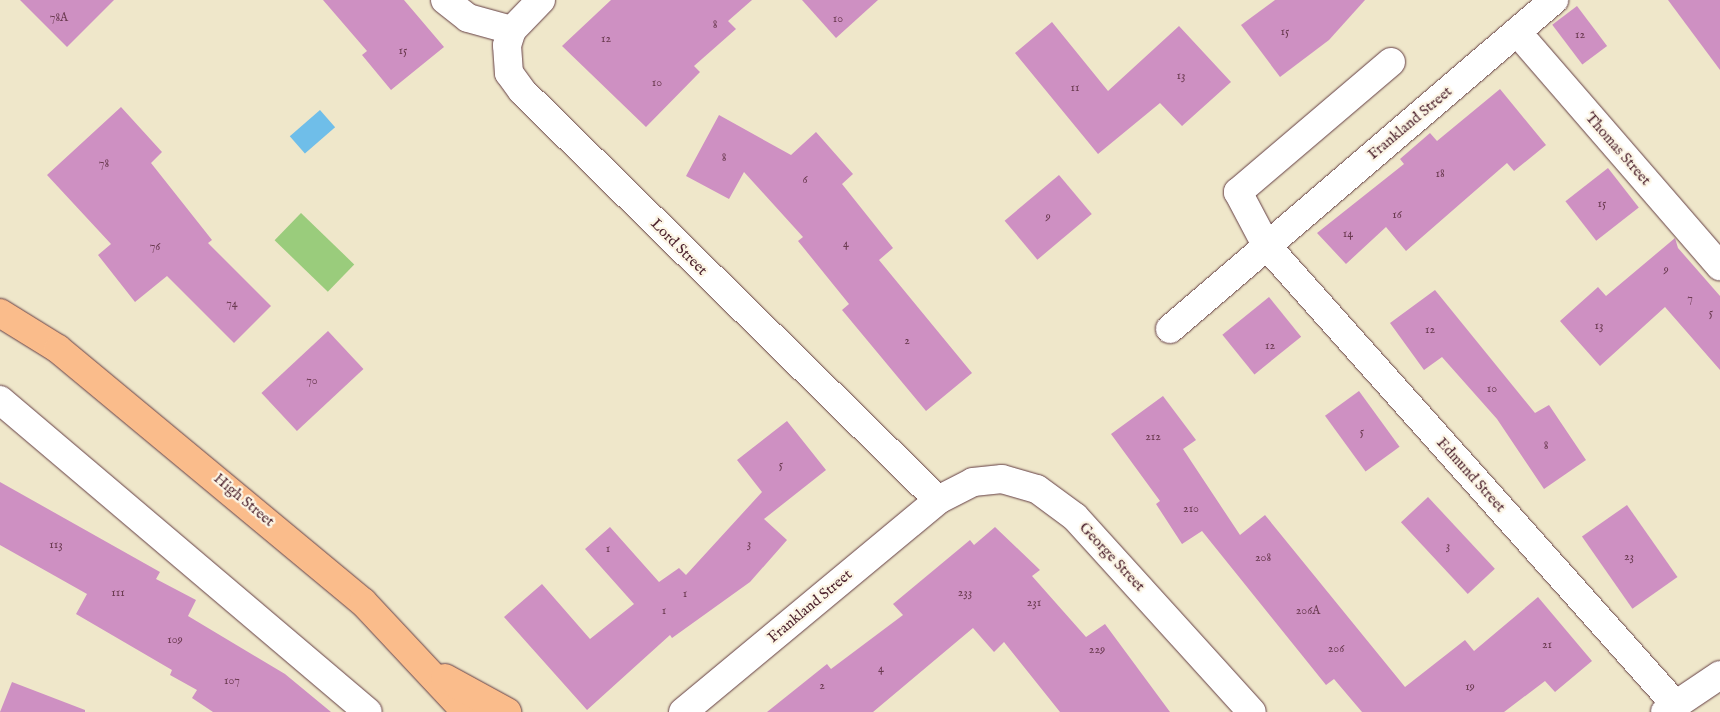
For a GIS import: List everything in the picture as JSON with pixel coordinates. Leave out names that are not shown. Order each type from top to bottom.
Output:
[{"type":"main road","name":"High Street","points":[[0,313],[58,349],[230,488],[363,602],[466,712]]},
{"type":"main road","points":[[424,666],[507,712]]},
{"type":"street","points":[[445,0],[468,18],[512,30],[541,0]]},
{"type":"street","name":"Frankland Street","points":[[1170,329],[1554,0]]},
{"type":"street","name":"Lord Street","points":[[512,30],[506,61],[522,91],[938,500]]},
{"type":"street","name":"Thomas Street","points":[[1516,32],[1720,266]]},
{"type":"street","points":[[1266,245],[1238,192],[1391,62]]},
{"type":"street","name":"Edmund Street","points":[[1266,245],[1670,708]]},
{"type":"street","points":[[0,400],[368,712]]},
{"type":"street","name":"George Street","points":[[938,500],[974,482],[1002,479],[1019,481],[1057,502],[1097,538],[1252,712]]},
{"type":"street","name":"Frankland Street","points":[[683,712],[938,500]]},
{"type":"street","points":[[1670,708],[1720,675]]},
{"type":"green space","points":[[301,213],[354,264],[328,292],[275,240]]},
{"type":"water","points":[[320,110],[335,127],[305,154],[290,136]]},
{"type":"building","points":[[20,0],[114,0],[67,47]]},
{"type":"building","points":[[323,0],[404,0],[444,47],[391,90],[362,55],[367,51]]},
{"type":"building","points":[[611,0],[752,0],[728,21],[736,29],[694,66],[700,72],[646,127],[562,46]]},
{"type":"building","points":[[802,0],[878,0],[836,38]]},
{"type":"building","points":[[1275,0],[1365,0],[1329,40],[1280,77],[1241,25]]},
{"type":"building","points":[[1668,0],[1720,0],[1720,70]]},
{"type":"building","points":[[1577,6],[1607,46],[1582,65],[1552,25]]},
{"type":"building","points":[[1052,22],[1108,91],[1179,26],[1231,82],[1182,126],[1160,103],[1098,154],[1015,53]]},
{"type":"building","points":[[1500,89],[1546,145],[1514,171],[1507,163],[1406,251],[1386,227],[1346,264],[1317,233],[1404,164],[1400,159],[1430,133],[1437,141]]},
{"type":"building","points":[[121,107],[162,152],[151,163],[212,240],[208,243],[271,306],[234,343],[167,276],[135,302],[98,255],[111,244],[47,175]]},
{"type":"building","points":[[719,115],[791,155],[816,132],[853,174],[842,184],[893,248],[879,260],[972,373],[926,411],[842,310],[849,304],[798,241],[803,237],[744,172],[729,199],[686,176]]},
{"type":"building","points":[[1608,168],[1639,207],[1596,241],[1565,201]]},
{"type":"building","points":[[1059,175],[1092,214],[1037,260],[1005,221]]},
{"type":"building","points":[[1675,238],[1678,248],[1720,296],[1720,370],[1665,307],[1600,366],[1560,321],[1598,287],[1606,296]]},
{"type":"building","points":[[1435,290],[1535,413],[1549,405],[1586,460],[1544,489],[1497,419],[1442,357],[1424,370],[1390,323]]},
{"type":"building","points":[[1269,297],[1301,337],[1254,374],[1222,335]]},
{"type":"building","points":[[328,331],[363,369],[297,431],[261,393]]},
{"type":"building","points":[[1359,391],[1400,447],[1366,472],[1325,416]]},
{"type":"building","points":[[1163,396],[1196,440],[1183,449],[1240,535],[1265,515],[1405,687],[1465,640],[1474,651],[1538,597],[1592,661],[1555,692],[1545,681],[1504,712],[1362,712],[1334,679],[1326,685],[1202,531],[1182,544],[1156,504],[1160,501],[1111,434]]},
{"type":"building","points":[[787,421],[826,470],[764,519],[787,540],[750,582],[672,638],[670,635],[587,710],[504,617],[542,584],[590,639],[634,604],[585,549],[610,527],[659,582],[679,568],[686,575],[762,492],[737,460]]},
{"type":"building","points":[[0,482],[160,572],[156,579],[196,600],[188,616],[285,674],[331,712],[213,712],[192,698],[197,690],[170,675],[172,670],[76,614],[87,594],[0,545]]},
{"type":"building","points":[[1428,497],[1495,569],[1468,594],[1401,522]]},
{"type":"building","points":[[1627,505],[1677,577],[1632,609],[1582,537]]},
{"type":"building","points":[[995,527],[1040,570],[1032,576],[1086,637],[1105,624],[1170,712],[1060,712],[1004,642],[994,652],[973,628],[873,712],[767,712],[827,664],[831,669],[903,615],[893,604],[970,540],[974,545]]},
{"type":"building","points":[[12,682],[85,710],[85,712],[0,712]]}]
